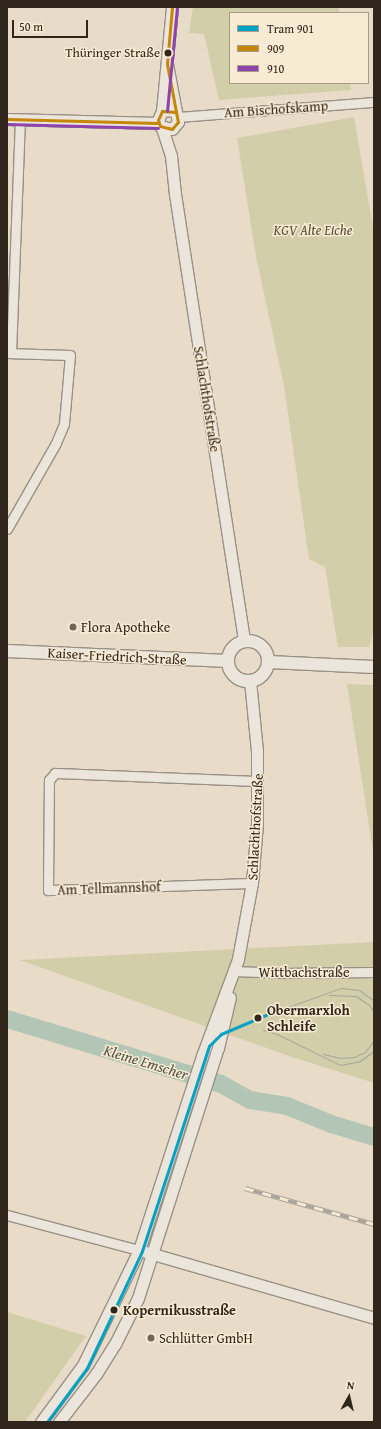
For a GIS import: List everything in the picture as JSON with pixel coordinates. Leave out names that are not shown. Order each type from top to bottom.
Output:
[{"type":"main road","points":[[244,641],[260,644],[267,652],[269,662],[261,677],[250,681],[237,678],[232,673],[228,661],[232,648],[244,641]]},
{"type":"main road","name":"Kaiser-Friedrich-Straße","points":[[7,651],[228,661]]},
{"type":"main road","points":[[269,662],[374,668]]},
{"type":"street","name":"Schlachthofstraße","points":[[162,111],[172,7]]},
{"type":"street","name":"Schlachthofstraße","points":[[167,64],[177,118],[171,156]]},
{"type":"street","name":"Am Bischofskamp","points":[[177,118],[374,102]]},
{"type":"street","points":[[7,119],[160,126],[172,130],[177,118],[169,110],[162,111],[158,116],[160,126]]},
{"type":"street","points":[[7,530],[56,443],[64,424],[70,355],[9,353],[20,119]]},
{"type":"street","name":"Schlachthofstraße","points":[[160,126],[171,156],[244,641]]},
{"type":"street","name":"Schlachthofstraße","points":[[41,1422],[83,1365],[139,1250],[193,1104],[214,1059],[252,883],[258,781],[250,681]]},
{"type":"street","name":"Am Tellmannshof","points":[[252,883],[48,890],[49,780],[55,773],[258,781]]},
{"type":"street","name":"Schlachthofstraße","points":[[59,1422],[96,1374],[124,1329],[138,1298],[193,1104],[202,1056],[234,971]]},
{"type":"street","name":"Wittbachstraße","points":[[234,971],[284,973],[374,972]]},
{"type":"street","points":[[7,1215],[151,1253],[374,1318]]},
{"type":"green space","points":[[193,7],[338,7],[339,12],[229,12],[229,84],[350,84],[351,90],[219,100],[204,34],[189,33]]},
{"type":"green space","name":"KGV Alte Eiche","points":[[354,117],[374,233],[374,629],[369,647],[338,647],[325,567],[309,559],[284,386],[256,256],[237,138]]},
{"type":"green space","points":[[347,684],[374,685],[374,858]]},
{"type":"green space","points":[[374,942],[374,1083],[289,1056],[20,960]]},
{"type":"green space","points":[[7,1312],[86,1336],[25,1422],[7,1422]]},
{"type":"waterway","name":"Kleine Emscher","points":[[7,1019],[221,1084],[250,1100],[287,1106],[331,1124],[374,1137]]},
{"type":"tram line","points":[[266,1015],[341,988],[359,990],[374,1001]]},
{"type":"tram line","points":[[329,995],[356,996],[369,1005],[374,1012]]},
{"type":"tram line","name":"901","points":[[47,1422],[87,1368],[142,1251],[209,1046],[221,1034],[266,1015]]},
{"type":"tram line","points":[[263,1030],[277,1034],[340,1065],[360,1061],[374,1051]]},
{"type":"tram line","points":[[323,1054],[341,1058],[354,1057],[365,1052],[374,1040]]},
{"type":"railway","points":[[245,1188],[374,1224]]},
{"type":"transit line","name":"909","points":[[172,7],[167,64],[178,122],[172,129],[160,126],[158,120],[162,111],[175,112]]},
{"type":"transit line","name":"910","points":[[167,111],[177,7]]},
{"type":"transit line","name":"909","points":[[7,119],[158,123]]},
{"type":"transit line","name":"910","points":[[7,124],[158,128]]},
{"type":"place","name":"Thüringer Straße","points":[[168,53]]},
{"type":"place","name":"Flora Apotheke","points":[[73,627]]},
{"type":"place","name":"Obermarxloh Schleife","points":[[258,1018]]},
{"type":"place","name":"Kopernikusstraße","points":[[114,1310]]},
{"type":"place","name":"Schlütter GmbH","points":[[151,1338]]}]
